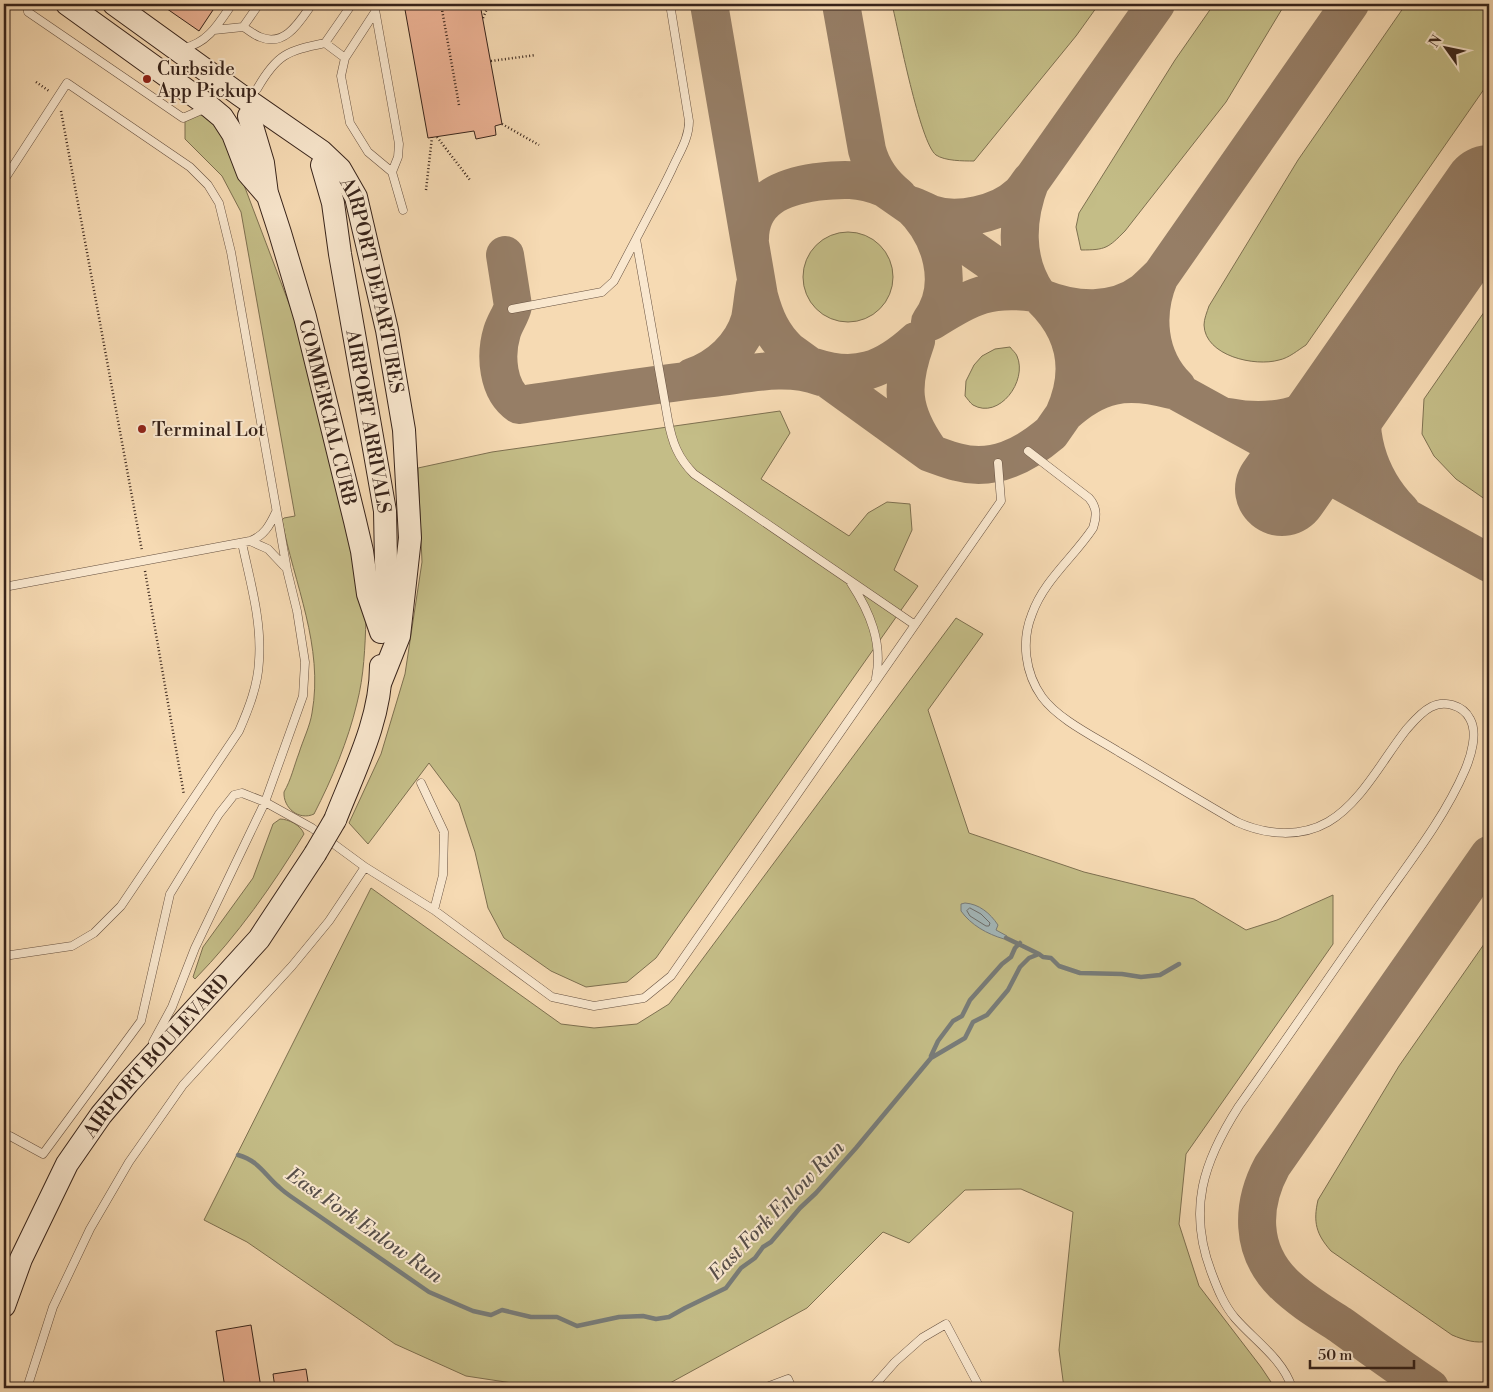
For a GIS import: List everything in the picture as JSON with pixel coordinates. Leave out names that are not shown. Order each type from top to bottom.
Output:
[{"type":"street","name":"COMMERCIAL CURB","points":[[67,4],[222,117],[233,134],[248,173],[267,194]]},
{"type":"street","name":"AIRPORT DEPARTURES","points":[[114,4],[240,95],[321,150],[340,169],[356,197],[387,330],[404,430],[410,538],[399,636],[381,681]]},
{"type":"street","name":"COMMERCIAL CURB","points":[[249,116],[257,137],[267,194],[304,317],[362,551],[368,594],[381,632]]},
{"type":"street","name":"AIRPORT ARRIVALS","points":[[322,165],[333,203],[340,254],[385,511],[388,608],[381,632],[381,681]]},
{"type":"street","name":"AIRPORT BOULEVARD","points":[[4,1306],[21,1260],[67,1164],[101,1115],[133,1077],[259,939],[315,854],[335,820],[374,719],[381,681]]},
{"type":"lane","points":[[27,4],[28,12],[183,118],[210,107]]},
{"type":"lane","points":[[182,48],[193,46],[204,40],[214,30],[232,4]]},
{"type":"lane","points":[[243,27],[259,4]]},
{"type":"lane","points":[[214,30],[243,27],[262,38],[278,39],[290,33],[312,4]]},
{"type":"lane","points":[[257,89],[274,63],[285,55],[300,48],[325,43],[352,4]]},
{"type":"lane","points":[[512,309],[602,292],[614,281],[666,182],[689,130],[670,4]]},
{"type":"lane","points":[[374,8],[344,58],[341,76],[350,123],[368,152],[392,172],[403,210]]},
{"type":"lane","points":[[374,8],[399,144],[398,156],[392,172]]},
{"type":"lane","points":[[325,43],[344,58]]},
{"type":"lane","points":[[4,180],[67,82],[190,167],[208,185],[219,203],[231,252],[276,512],[306,662],[303,696],[264,802],[195,948],[172,1007],[133,1077]]},
{"type":"lane","points":[[636,239],[668,420],[673,443],[680,458],[694,474],[915,625]]},
{"type":"lane","points":[[1028,451],[1090,498],[1095,506],[1096,513],[1093,528],[1048,585],[1034,609],[1026,638],[1027,663],[1036,688],[1048,703],[1064,717],[1107,744],[1237,822],[1257,830],[1290,833],[1318,827],[1343,811],[1357,796],[1409,727],[1431,707],[1443,704],[1456,706],[1466,713],[1473,726],[1474,733],[1470,755],[1465,770],[1447,804],[1416,852],[1239,1106],[1215,1148],[1204,1177],[1199,1210],[1200,1228],[1204,1254],[1215,1283],[1228,1308],[1279,1364],[1292,1388]]},
{"type":"lane","points":[[10,1136],[43,1154],[141,1021],[170,894],[219,814],[234,795],[242,793],[288,814],[312,828],[365,867],[434,910],[552,997],[594,1006],[644,998],[671,976],[1001,501],[998,463]]},
{"type":"lane","points":[[4,586],[246,542],[264,533],[276,512]]},
{"type":"lane","points":[[246,542],[268,549],[280,560],[287,570]]},
{"type":"lane","points":[[4,956],[72,946],[94,933],[121,906],[240,731],[250,706],[256,682],[260,638],[246,542]]},
{"type":"lane","points":[[849,580],[866,609],[876,638],[878,663],[875,683]]},
{"type":"lane","points":[[422,782],[444,832],[443,874],[434,910]]},
{"type":"lane","points":[[27,1388],[53,1307],[90,1229],[130,1162],[184,1085],[329,921],[365,867]]},
{"type":"lane","points":[[872,1388],[895,1362],[922,1338],[946,1324],[980,1388]]},
{"type":"lane","points":[[764,1388],[788,1379],[792,1388]]},
{"type":"path","points":[[441,4],[459,105]]},
{"type":"path","points":[[483,18],[489,4]]},
{"type":"path","points":[[491,62],[536,56]]},
{"type":"path","points":[[36,82],[58,97],[144,561],[186,809]]},
{"type":"path","points":[[502,124],[539,145]]},
{"type":"path","points":[[437,136],[470,180]]},
{"type":"path","points":[[426,190],[432,137]]},
{"type":"shaded area","points":[[892,4],[1099,4],[1076,36],[974,161],[940,157],[936,155],[930,146],[917,109]]},
{"type":"shaded area","points":[[1214,4],[1285,4],[1226,102],[1125,231],[1106,247],[1081,250],[1076,227],[1079,213],[1175,60]]},
{"type":"shaded area","points":[[1406,4],[1489,4],[1489,82],[1306,345],[1286,358],[1269,362],[1245,360],[1222,352],[1213,345],[1207,336],[1204,323],[1209,306],[1298,160]]},
{"type":"shaded area","points":[[205,112],[225,135],[296,322],[313,376],[366,619],[363,672],[353,717],[339,760],[327,787],[314,814],[308,816],[293,812],[284,798],[284,792],[291,778],[310,723],[315,688],[311,639],[282,520],[295,516],[241,212],[222,176],[185,139],[185,121]]},
{"type":"shaded area","points":[[848,232],[865,236],[880,245],[889,260],[893,277],[889,294],[880,309],[865,318],[848,322],[831,318],[816,309],[807,294],[803,277],[807,260],[816,245],[831,236]]},
{"type":"shaded area","points":[[1489,305],[1489,502],[1456,479],[1434,456],[1422,434],[1424,399]]},
{"type":"shaded area","points":[[1010,347],[1016,355],[1019,366],[1015,386],[1009,396],[1001,403],[992,407],[983,408],[973,405],[965,396],[966,381],[974,365],[982,356],[995,349]]},
{"type":"shaded area","points":[[780,411],[790,433],[761,479],[849,536],[868,513],[887,502],[910,504],[912,530],[894,570],[918,586],[656,958],[627,982],[586,987],[551,971],[504,938],[488,908],[475,852],[459,803],[429,763],[368,844],[349,823],[381,754],[405,674],[422,562],[418,468],[492,452]]},
{"type":"shaded area","points":[[956,618],[983,634],[928,710],[969,833],[1084,872],[1194,899],[1246,930],[1277,920],[1333,895],[1333,944],[1186,1154],[1179,1224],[1199,1286],[1275,1388],[1184,1388],[1183,1385],[1165,1385],[1162,1388],[1064,1388],[1059,1350],[1073,1212],[1021,1189],[965,1190],[909,1243],[883,1232],[807,1308],[670,1383],[631,1388],[545,1388],[466,1376],[395,1344],[247,1242],[204,1220],[371,888],[561,1024],[594,1028],[637,1024],[669,1004]]},
{"type":"shaded area","points":[[280,819],[294,823],[304,834],[254,909],[226,945],[195,979],[193,977],[203,947],[253,878],[273,824]]},
{"type":"shaded area","points":[[1489,937],[1489,1341],[1475,1342],[1452,1335],[1331,1251],[1319,1233],[1316,1215],[1318,1200],[1399,1066]]},
{"type":"water","points":[[961,904],[975,905],[988,913],[998,925],[996,930],[1007,936],[1006,938],[1004,939],[992,934],[970,921],[961,911]]},
{"type":"building","points":[[160,4],[217,4],[199,31]]},
{"type":"building","points":[[404,4],[480,4],[502,124],[495,126],[496,135],[476,139],[474,131],[428,138]]},
{"type":"building","points":[[251,1325],[261,1388],[225,1388],[216,1331]]},
{"type":"building","points":[[306,1369],[309,1388],[275,1388],[273,1374]]},
{"type":"waterway","points":[[1006,938],[1039,954]]},
{"type":"waterway","points":[[931,1056],[938,1041],[953,1021],[962,1016],[970,1000],[1002,964],[1011,957],[1015,948],[1020,943]]},
{"type":"waterway","name":"East Fork Enlow Run","points":[[238,1155],[256,1164],[287,1194],[429,1292],[473,1311],[491,1315],[502,1310],[531,1317],[557,1317],[577,1326],[619,1317],[643,1316],[656,1319],[669,1317],[726,1288],[741,1268],[755,1258],[763,1247],[771,1242],[800,1208],[816,1193],[931,1058],[965,1038],[973,1022],[987,1015],[1008,990],[1020,967],[1029,958],[1039,954],[1043,957],[1051,958],[1059,966],[1080,973],[1122,974],[1141,977],[1160,975],[1179,964]]},
{"type":"taxiway","points":[[709,4],[759,296],[764,312],[774,332],[789,351],[930,453],[970,465],[983,465],[1007,460],[1030,449],[1051,433],[1350,4]]},
{"type":"taxiway","points":[[841,4],[867,150],[879,176],[898,196]]},
{"type":"taxiway","points":[[1017,201],[1156,4]]},
{"type":"taxiway","points":[[750,239],[751,225],[762,205],[770,197],[791,187],[816,182],[842,180],[866,182],[884,188],[1178,392],[1489,563]]},
{"type":"taxiway","points":[[1035,293],[1004,291],[980,296],[968,300],[930,322],[938,308],[943,292],[942,260],[930,230],[910,205],[941,217],[953,218],[977,215],[1011,202],[1031,180],[1022,209],[1020,238],[1024,267],[1037,294]]},
{"type":"taxiway","points":[[505,255],[513,306],[500,341],[500,372],[506,390],[519,405],[767,371],[795,371],[821,377]]},
{"type":"taxiway","points":[[1171,390],[1140,384],[1113,386],[1089,395],[1064,414],[1073,383],[1073,353],[1069,338],[1062,324],[1042,298],[1080,308],[1107,307],[1132,299],[1143,292],[1160,276],[1152,305],[1150,319],[1151,334],[1159,362],[1177,387]]},
{"type":"taxiway","points":[[692,377],[720,362],[741,339],[750,319],[755,285]]},
{"type":"taxiway","points":[[1388,337],[1367,383],[1363,400],[1363,435],[1366,452],[1372,468],[1389,498],[1401,511]]},
{"type":"taxiway","points":[[814,367],[843,373],[869,370],[881,366],[916,341],[907,371],[906,397],[912,422],[928,449]]},
{"type":"taxiway","points":[[1229,417],[1258,420],[1273,419],[1287,417],[1315,408],[1340,393],[1372,359]]},
{"type":"taxiway","points":[[1430,1388],[1304,1301],[1283,1283],[1272,1270],[1259,1242],[1257,1227],[1258,1211],[1260,1196],[1272,1166],[1489,855]]},
{"type":"runway","points":[[1282,489],[1489,192]]},
{"type":"place","name":"Curbside App Pickup","points":[[147,79]]},
{"type":"place","name":"Terminal Lot","points":[[142,429]]}]
